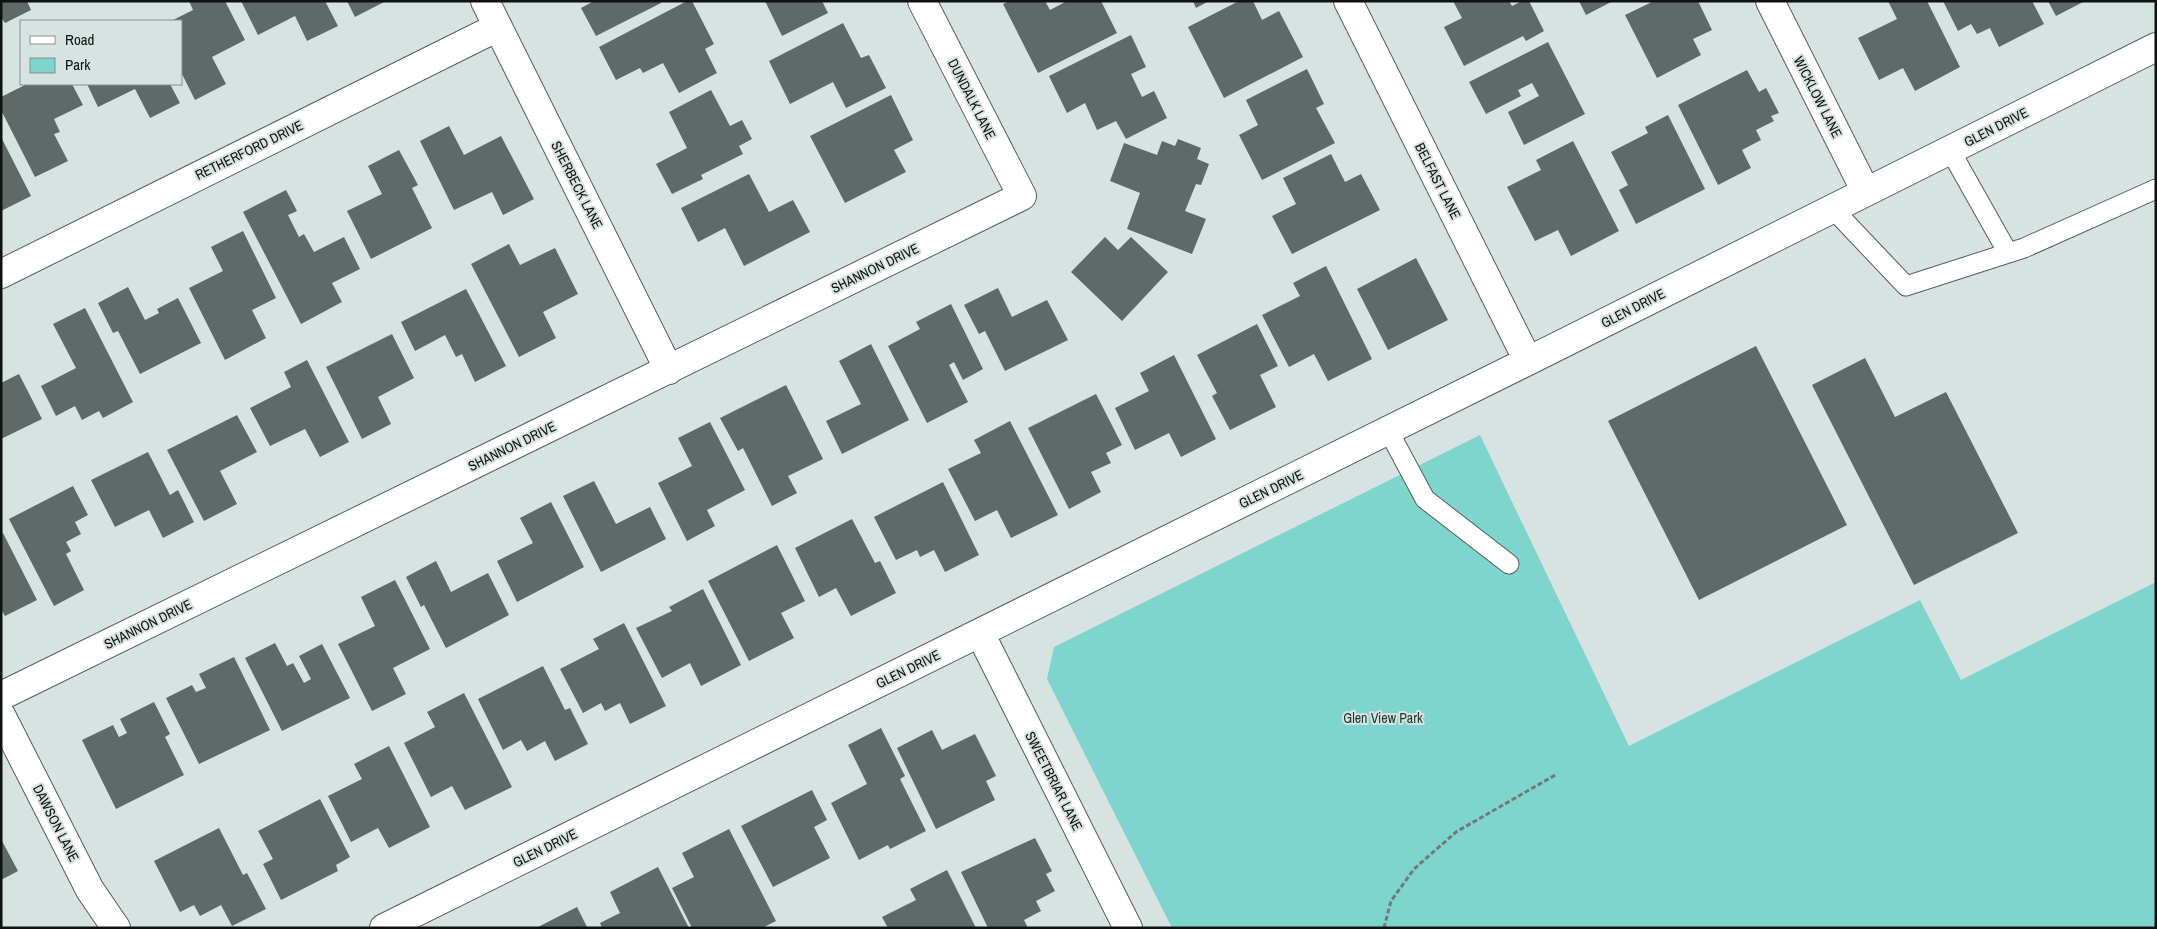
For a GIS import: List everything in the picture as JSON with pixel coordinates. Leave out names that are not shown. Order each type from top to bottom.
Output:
[{"type":"street","name":"SHERBECK LANE","points":[[485,1],[669,370]]},
{"type":"street","name":"DUNDALK LANE","points":[[922,1],[1022,196]]},
{"type":"street","name":"BELFAST LANE","points":[[1348,1],[1528,361]]},
{"type":"street","name":"WICKLOW LANE","points":[[1770,1],[1866,192]]},
{"type":"street","name":"RETHERFORD DRIVE","points":[[1,274],[498,27]]},
{"type":"street","name":"GLEN DRIVE","points":[[384,928],[1528,361],[2156,47]]},
{"type":"street","name":"SHANNON DRIVE","points":[[1,696],[1022,196]]},
{"type":"street","name":"SWEETBRIAR LANE","points":[[980,633],[1128,928]]},
{"type":"street","name":"DAWSON LANE","points":[[1,715],[90,890],[116,928]]},
{"type":"lane","points":[[1950,150],[2008,253]]},
{"type":"lane","points":[[1833,209],[1906,286],[2024,248],[2156,189]]},
{"type":"lane","points":[[1388,430],[1425,499],[1509,564]]},
{"type":"path","points":[[1384,928],[1391,901],[1414,869],[1456,832],[1557,774]]},
{"type":"green space","name":"Glen View Park","points":[[1480,435],[1629,746],[1920,600],[1961,680],[2156,582],[2156,928],[1172,928],[1047,679],[1054,647]]},
{"type":"building","points":[[1,1],[27,1],[31,10],[5,23],[1,17]]},
{"type":"building","points":[[189,1],[225,1],[245,40],[212,57],[226,84],[195,100],[182,74],[182,20],[173,20],[193,10]]},
{"type":"building","points":[[241,1],[325,1],[338,26],[307,41],[295,16],[258,35]]},
{"type":"building","points":[[347,1],[386,1],[355,17]]},
{"type":"building","points":[[594,1],[660,1],[661,3],[596,36],[581,8]]},
{"type":"building","points":[[687,1],[692,1],[714,44],[705,49],[717,73],[679,93],[663,63],[643,73],[640,68],[616,80],[599,47]]},
{"type":"building","points":[[765,1],[822,1],[828,13],[782,36]]},
{"type":"building","points":[[1009,1],[1045,1],[1050,10],[1067,1],[1101,1],[1117,33],[1038,73],[1003,4]]},
{"type":"building","points":[[1193,1],[1209,1],[1196,8]]},
{"type":"building","points":[[1239,1],[1253,1],[1262,20],[1279,11],[1303,57],[1224,98],[1188,27]]},
{"type":"building","points":[[1453,1],[1509,1],[1512,6],[1522,1],[1529,1],[1544,31],[1526,41],[1523,36],[1464,66],[1444,27],[1462,18]]},
{"type":"building","points":[[1579,1],[1613,1],[1586,15]]},
{"type":"building","points":[[1654,1],[1698,1],[1712,30],[1693,39],[1701,55],[1657,78],[1625,15]]},
{"type":"building","points":[[1888,1],[1927,1],[1960,67],[1915,91],[1903,68],[1879,80],[1858,38],[1897,19]]},
{"type":"building","points":[[1943,1],[2032,1],[2044,24],[1999,47],[1990,28],[1977,34],[1971,24],[1958,31]]},
{"type":"building","points":[[2048,1],[2085,1],[2056,16]]},
{"type":"building","points":[[843,23],[861,58],[869,55],[886,88],[846,108],[833,82],[790,104],[769,61]]},
{"type":"building","points":[[1131,35],[1146,67],[1131,74],[1142,97],[1154,91],[1167,118],[1126,139],[1116,121],[1097,130],[1085,103],[1067,113],[1049,76]]},
{"type":"building","points":[[1548,42],[1585,114],[1524,145],[1508,112],[1539,96],[1532,83],[1518,90],[1521,96],[1486,114],[1469,82]]},
{"type":"building","points":[[1307,69],[1324,104],[1316,108],[1335,143],[1262,180],[1239,135],[1258,125],[1246,100]]},
{"type":"building","points":[[1747,70],[1759,92],[1766,88],[1779,113],[1771,116],[1774,121],[1756,130],[1761,140],[1742,150],[1751,168],[1718,185],[1678,105]]},
{"type":"building","points":[[25,85],[73,85],[83,105],[54,119],[60,132],[54,134],[68,161],[35,177],[1,110],[1,97]]},
{"type":"building","points":[[87,85],[171,85],[180,103],[150,118],[135,89],[98,107]]},
{"type":"building","points":[[711,90],[730,126],[742,120],[752,139],[739,146],[743,154],[701,175],[703,179],[672,194],[656,164],[687,148],[669,112]]},
{"type":"building","points":[[891,95],[913,140],[894,150],[906,172],[845,203],[810,136]]},
{"type":"building","points":[[1668,115],[1705,189],[1636,224],[1619,190],[1628,185],[1611,152],[1648,133],[1645,127]]},
{"type":"building","points":[[449,126],[464,155],[501,136],[534,199],[503,215],[492,192],[454,210],[420,141]]},
{"type":"building","points":[[1,137],[31,196],[1,211]]},
{"type":"building","points":[[1178,139],[1201,148],[1197,159],[1209,164],[1201,185],[1196,184],[1185,211],[1206,219],[1192,254],[1127,229],[1140,193],[1110,181],[1124,143],[1157,155],[1162,141],[1175,146]]},
{"type":"building","points":[[1573,141],[1619,231],[1571,256],[1558,230],[1535,241],[1507,187],[1541,170],[1536,160]]},
{"type":"building","points":[[399,150],[418,185],[412,188],[432,228],[371,259],[347,211],[382,194],[368,166]]},
{"type":"building","points":[[1331,154],[1345,182],[1361,174],[1380,210],[1292,254],[1272,216],[1296,204],[1283,178]]},
{"type":"building","points":[[749,174],[769,212],[793,200],[810,232],[744,266],[725,228],[698,242],[681,208]]},
{"type":"building","points":[[286,190],[297,211],[288,215],[299,237],[304,234],[314,252],[344,237],[360,269],[332,283],[342,302],[301,324],[243,212]]},
{"type":"building","points":[[243,231],[276,298],[252,310],[266,338],[225,360],[189,288],[223,271],[211,247]]},
{"type":"building","points":[[1105,237],[1118,250],[1131,237],[1168,272],[1122,321],[1071,272]]},
{"type":"building","points":[[509,244],[520,265],[555,248],[578,294],[543,312],[556,338],[519,357],[471,264]]},
{"type":"building","points":[[1416,258],[1448,320],[1388,350],[1357,289]]},
{"type":"building","points":[[1326,266],[1372,359],[1328,381],[1314,354],[1289,367],[1262,315],[1300,296],[1293,283]]},
{"type":"building","points":[[128,287],[145,320],[159,313],[157,309],[178,298],[201,343],[140,374],[118,331],[113,333],[98,303]]},
{"type":"building","points":[[998,288],[1012,317],[1047,300],[1068,340],[1005,371],[985,331],[979,334],[964,305]]},
{"type":"building","points":[[466,289],[506,366],[475,382],[462,354],[456,357],[445,335],[415,351],[401,322]]},
{"type":"building","points":[[951,304],[983,369],[963,380],[954,362],[949,365],[968,402],[927,423],[888,346],[920,329],[916,322]]},
{"type":"building","points":[[85,308],[133,402],[103,418],[99,411],[82,420],[75,406],[56,416],[41,386],[76,368],[53,324]]},
{"type":"building","points":[[1257,324],[1278,366],[1260,375],[1276,407],[1230,430],[1212,396],[1217,393],[1197,355]]},
{"type":"building","points":[[392,334],[414,378],[378,397],[391,424],[362,439],[326,367]]},
{"type":"building","points":[[871,344],[909,420],[842,454],[826,421],[861,404],[839,361]]},
{"type":"building","points":[[1756,346],[1847,525],[1699,600],[1608,421]]},
{"type":"building","points":[[1174,355],[1216,439],[1181,457],[1169,433],[1135,450],[1115,408],[1149,391],[1140,373]]},
{"type":"building","points":[[1865,358],[1895,417],[1946,392],[2018,533],[1914,585],[1812,385]]},
{"type":"building","points":[[307,360],[349,442],[320,457],[305,429],[270,446],[250,408],[291,387],[284,372]]},
{"type":"building","points":[[19,374],[42,419],[1,439],[1,383]]},
{"type":"building","points":[[786,385],[823,459],[788,476],[797,493],[772,506],[743,448],[738,451],[720,418]]},
{"type":"building","points":[[1096,394],[1122,445],[1106,453],[1111,463],[1091,472],[1101,492],[1069,509],[1028,428]]},
{"type":"building","points":[[237,415],[257,452],[220,471],[237,504],[204,521],[167,450]]},
{"type":"building","points":[[1010,421],[1058,515],[1011,538],[997,510],[975,521],[948,469],[981,453],[974,440]]},
{"type":"building","points":[[710,422],[745,490],[707,510],[715,526],[687,541],[658,483],[692,466],[678,438]]},
{"type":"building","points":[[148,452],[170,495],[178,490],[194,522],[163,538],[149,510],[115,527],[91,480]]},
{"type":"building","points":[[594,481],[616,524],[650,507],[666,539],[601,572],[563,496]]},
{"type":"building","points":[[943,482],[979,555],[945,572],[934,550],[920,557],[917,550],[896,560],[874,517]]},
{"type":"building","points":[[73,486],[88,515],[75,522],[81,534],[66,542],[71,551],[66,554],[84,590],[54,606],[9,519]]},
{"type":"building","points":[[551,502],[584,567],[517,602],[497,561],[533,543],[520,518]]},
{"type":"building","points":[[852,519],[875,563],[880,561],[896,593],[851,616],[836,588],[819,597],[795,548]]},
{"type":"building","points":[[3,533],[37,600],[5,616],[1,609],[1,534]]},
{"type":"building","points":[[777,545],[805,601],[781,613],[794,638],[749,661],[708,581]]},
{"type":"building","points":[[436,561],[451,592],[488,573],[509,615],[446,648],[424,605],[421,607],[406,577]]},
{"type":"building","points":[[395,580],[430,649],[393,668],[406,694],[372,711],[338,644],[375,626],[361,597]]},
{"type":"building","points":[[703,589],[741,665],[701,686],[690,663],[662,678],[636,628],[672,611],[669,607]]},
{"type":"building","points":[[624,623],[666,706],[630,724],[620,703],[605,711],[601,703],[583,713],[560,669],[599,649],[593,639]]},
{"type":"building","points":[[275,643],[287,666],[293,663],[304,683],[311,679],[299,656],[322,644],[350,698],[282,731],[245,658]]},
{"type":"building","points":[[234,657],[270,730],[199,764],[166,698],[192,685],[196,692],[206,688],[199,674]]},
{"type":"building","points":[[543,666],[565,710],[570,708],[588,744],[555,761],[545,741],[527,751],[521,740],[503,750],[478,699]]},
{"type":"building","points":[[464,693],[512,787],[465,810],[452,786],[431,797],[404,743],[435,727],[427,712]]},
{"type":"building","points":[[154,702],[170,734],[165,737],[184,775],[116,809],[82,740],[113,725],[119,737],[127,733],[120,719]]},
{"type":"building","points":[[881,728],[905,776],[900,779],[926,831],[890,849],[888,845],[859,860],[831,803],[867,784],[848,745]]},
{"type":"building","points":[[932,730],[942,750],[975,734],[996,776],[986,781],[995,800],[936,829],[897,748]]},
{"type":"building","points":[[389,746],[430,827],[389,848],[378,828],[351,842],[328,796],[362,779],[354,764]]},
{"type":"building","points":[[812,790],[827,820],[814,827],[830,858],[773,887],[741,826]]},
{"type":"building","points":[[320,799],[350,857],[336,865],[338,871],[281,900],[263,864],[273,859],[258,831]]},
{"type":"building","points":[[219,828],[243,875],[247,873],[266,909],[232,926],[221,905],[200,916],[194,905],[180,912],[154,861]]},
{"type":"building","points":[[729,829],[776,921],[762,928],[692,928],[672,888],[694,877],[682,853]]},
{"type":"building","points":[[1035,838],[1052,871],[1046,874],[1055,891],[1036,901],[1041,911],[1024,920],[1028,928],[988,928],[961,872]]},
{"type":"building","points":[[1,839],[18,871],[1,880]]},
{"type":"building","points":[[658,867],[689,928],[602,928],[600,923],[620,913],[610,892]]},
{"type":"building","points":[[947,870],[976,928],[888,928],[882,917],[916,900],[910,889]]},
{"type":"building","points":[[577,907],[586,928],[536,928]]}]
